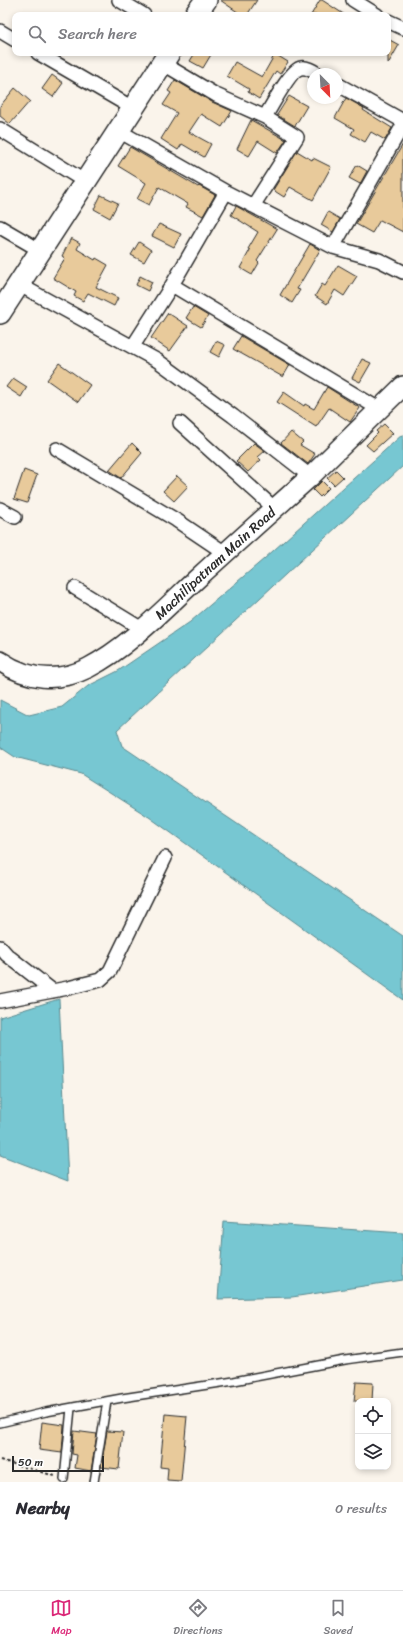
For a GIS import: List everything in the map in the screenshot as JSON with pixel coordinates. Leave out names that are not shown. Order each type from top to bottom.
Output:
[{"type":"main road","points":[[185,12],[193,0]]},
{"type":"main road","points":[[197,12],[206,0]]},
{"type":"main road","points":[[0,294],[124,103],[163,56]]},
{"type":"main road","points":[[0,313],[119,131],[163,56]]},
{"type":"main road","name":"Machilipatnam Main Road","points":[[0,661],[15,670],[47,679],[63,677],[87,668],[112,653],[142,629],[310,476],[403,386]]},
{"type":"street","points":[[119,0],[139,12]]},
{"type":"street","points":[[353,0],[372,12]]},
{"type":"street","points":[[391,22],[403,28]]},
{"type":"street","points":[[0,31],[12,38]]},
{"type":"street","points":[[43,56],[124,103]]},
{"type":"street","points":[[163,56],[216,95],[265,117],[297,137],[253,206]]},
{"type":"street","points":[[265,117],[294,72],[302,68],[307,69]]},
{"type":"street","points":[[343,87],[403,121]]},
{"type":"street","points":[[333,247],[403,125]]},
{"type":"street","points":[[0,129],[76,176]]},
{"type":"street","points":[[119,131],[226,192],[333,247],[379,260],[403,272]]},
{"type":"street","points":[[133,346],[172,285],[226,192]]},
{"type":"street","points":[[0,227],[31,245]]},
{"type":"street","points":[[18,284],[133,346],[183,378],[310,476]]},
{"type":"street","points":[[172,285],[379,409]]},
{"type":"street","points":[[180,423],[274,508]]},
{"type":"street","points":[[57,449],[176,520],[225,553]]},
{"type":"street","points":[[0,509],[15,517]]},
{"type":"street","points":[[75,588],[142,629]]},
{"type":"street","points":[[0,1001],[100,980],[110,971],[165,858]]},
{"type":"street","points":[[0,947],[53,991]]},
{"type":"lane","points":[[0,1423],[107,1401],[234,1381],[345,1360],[403,1352]]},
{"type":"lane","points":[[94,1482],[107,1401]]},
{"type":"lane","points":[[64,1479],[71,1408]]},
{"type":"path","points":[[0,1460],[64,1479]]},
{"type":"water","points":[[403,434],[403,466],[117,730],[122,746],[403,936],[403,1000],[149,817],[81,774],[15,757],[0,747],[0,700],[29,715],[62,707],[88,686],[118,671],[190,622],[264,559]]},
{"type":"water","points":[[59,999],[68,1181],[0,1155],[0,1017]]},
{"type":"water","points":[[224,1221],[403,1233],[403,1280],[292,1297],[218,1299]]},
{"type":"building","points":[[220,0],[257,0],[249,12],[238,12]]},
{"type":"building","points":[[320,0],[322,0],[340,12],[313,12]]},
{"type":"building","points":[[391,41],[399,45],[388,64],[388,56],[391,56]]},
{"type":"building","points":[[193,56],[210,56],[203,68],[190,61]]},
{"type":"building","points":[[274,56],[278,56],[288,62],[280,74],[276,71],[259,99],[248,92],[249,89],[227,76],[235,62],[262,77]]},
{"type":"building","points":[[52,75],[63,83],[53,97],[42,89]]},
{"type":"building","points":[[175,80],[212,102],[232,111],[222,127],[201,114],[189,132],[211,144],[204,157],[182,144],[178,150],[161,139],[177,113],[163,105],[171,93],[168,91]]},
{"type":"building","points":[[15,88],[30,101],[10,124],[0,116],[0,106]]},
{"type":"building","points":[[289,96],[307,106],[295,126],[277,115]]},
{"type":"building","points":[[346,98],[364,108],[363,110],[392,128],[385,140],[371,132],[365,142],[351,134],[354,129],[335,118]]},
{"type":"building","points":[[251,120],[286,140],[277,153],[258,141],[249,156],[237,149]]},
{"type":"building","points":[[403,144],[403,232],[380,220],[372,233],[356,224]]},
{"type":"building","points":[[130,147],[198,187],[199,186],[215,195],[203,216],[186,207],[188,204],[159,187],[149,205],[137,199],[146,183],[118,166]]},
{"type":"building","points":[[297,151],[312,160],[313,158],[331,167],[313,200],[290,187],[284,197],[273,190]]},
{"type":"building","points":[[357,165],[367,171],[360,184],[349,178]]},
{"type":"building","points":[[101,195],[118,203],[110,218],[94,209]]},
{"type":"building","points":[[236,206],[277,229],[257,261],[259,263],[252,275],[240,268],[250,250],[248,249],[258,232],[231,215]]},
{"type":"building","points":[[328,212],[340,219],[333,232],[321,225]]},
{"type":"building","points":[[159,224],[181,234],[174,247],[152,236]]},
{"type":"building","points":[[71,238],[80,243],[77,249],[95,260],[96,258],[108,265],[96,287],[118,298],[114,306],[88,293],[83,301],[74,296],[76,292],[53,278],[65,258],[62,256]]},
{"type":"building","points":[[139,242],[151,250],[144,262],[131,255]]},
{"type":"building","points":[[310,244],[320,250],[297,289],[300,290],[292,303],[280,295]]},
{"type":"building","points":[[338,265],[357,276],[344,296],[335,290],[327,304],[315,296],[322,284],[325,286]]},
{"type":"building","points":[[140,276],[152,282],[148,291],[136,285]]},
{"type":"building","points":[[193,307],[208,316],[201,327],[186,318]]},
{"type":"building","points":[[168,313],[188,326],[170,351],[151,338]]},
{"type":"building","points":[[241,336],[290,365],[283,377],[233,349]]},
{"type":"building","points":[[216,341],[225,345],[219,357],[210,352]]},
{"type":"building","points":[[362,359],[371,363],[360,382],[352,378]]},
{"type":"building","points":[[59,363],[90,385],[78,402],[47,380]]},
{"type":"building","points":[[13,378],[27,387],[21,397],[6,387]]},
{"type":"building","points":[[327,387],[360,408],[350,422],[329,408],[316,427],[277,402],[284,392],[304,406],[305,404],[314,409]]},
{"type":"building","points":[[384,424],[393,433],[373,451],[366,445],[378,433],[376,431]]},
{"type":"building","points":[[291,432],[303,442],[300,445],[315,454],[308,464],[281,443]]},
{"type":"building","points":[[132,443],[142,453],[121,478],[109,470]]},
{"type":"building","points":[[254,443],[265,451],[258,457],[261,460],[248,472],[236,461]]},
{"type":"building","points":[[24,470],[37,475],[27,503],[14,499]]},
{"type":"building","points":[[336,470],[343,477],[334,485],[327,478]]},
{"type":"building","points":[[177,476],[188,486],[174,501],[163,491]]},
{"type":"building","points":[[322,481],[329,488],[320,497],[313,490]]},
{"type":"building","points":[[356,1382],[373,1383],[372,1398],[355,1398],[354,1401]]},
{"type":"building","points":[[165,1414],[187,1416],[181,1481],[167,1480],[168,1468],[160,1467]]},
{"type":"building","points":[[42,1422],[64,1425],[62,1453],[39,1450]]},
{"type":"building","points":[[74,1431],[97,1434],[91,1471],[75,1468],[77,1455],[72,1454]]},
{"type":"building","points":[[107,1431],[123,1432],[119,1469],[101,1467]]}]
